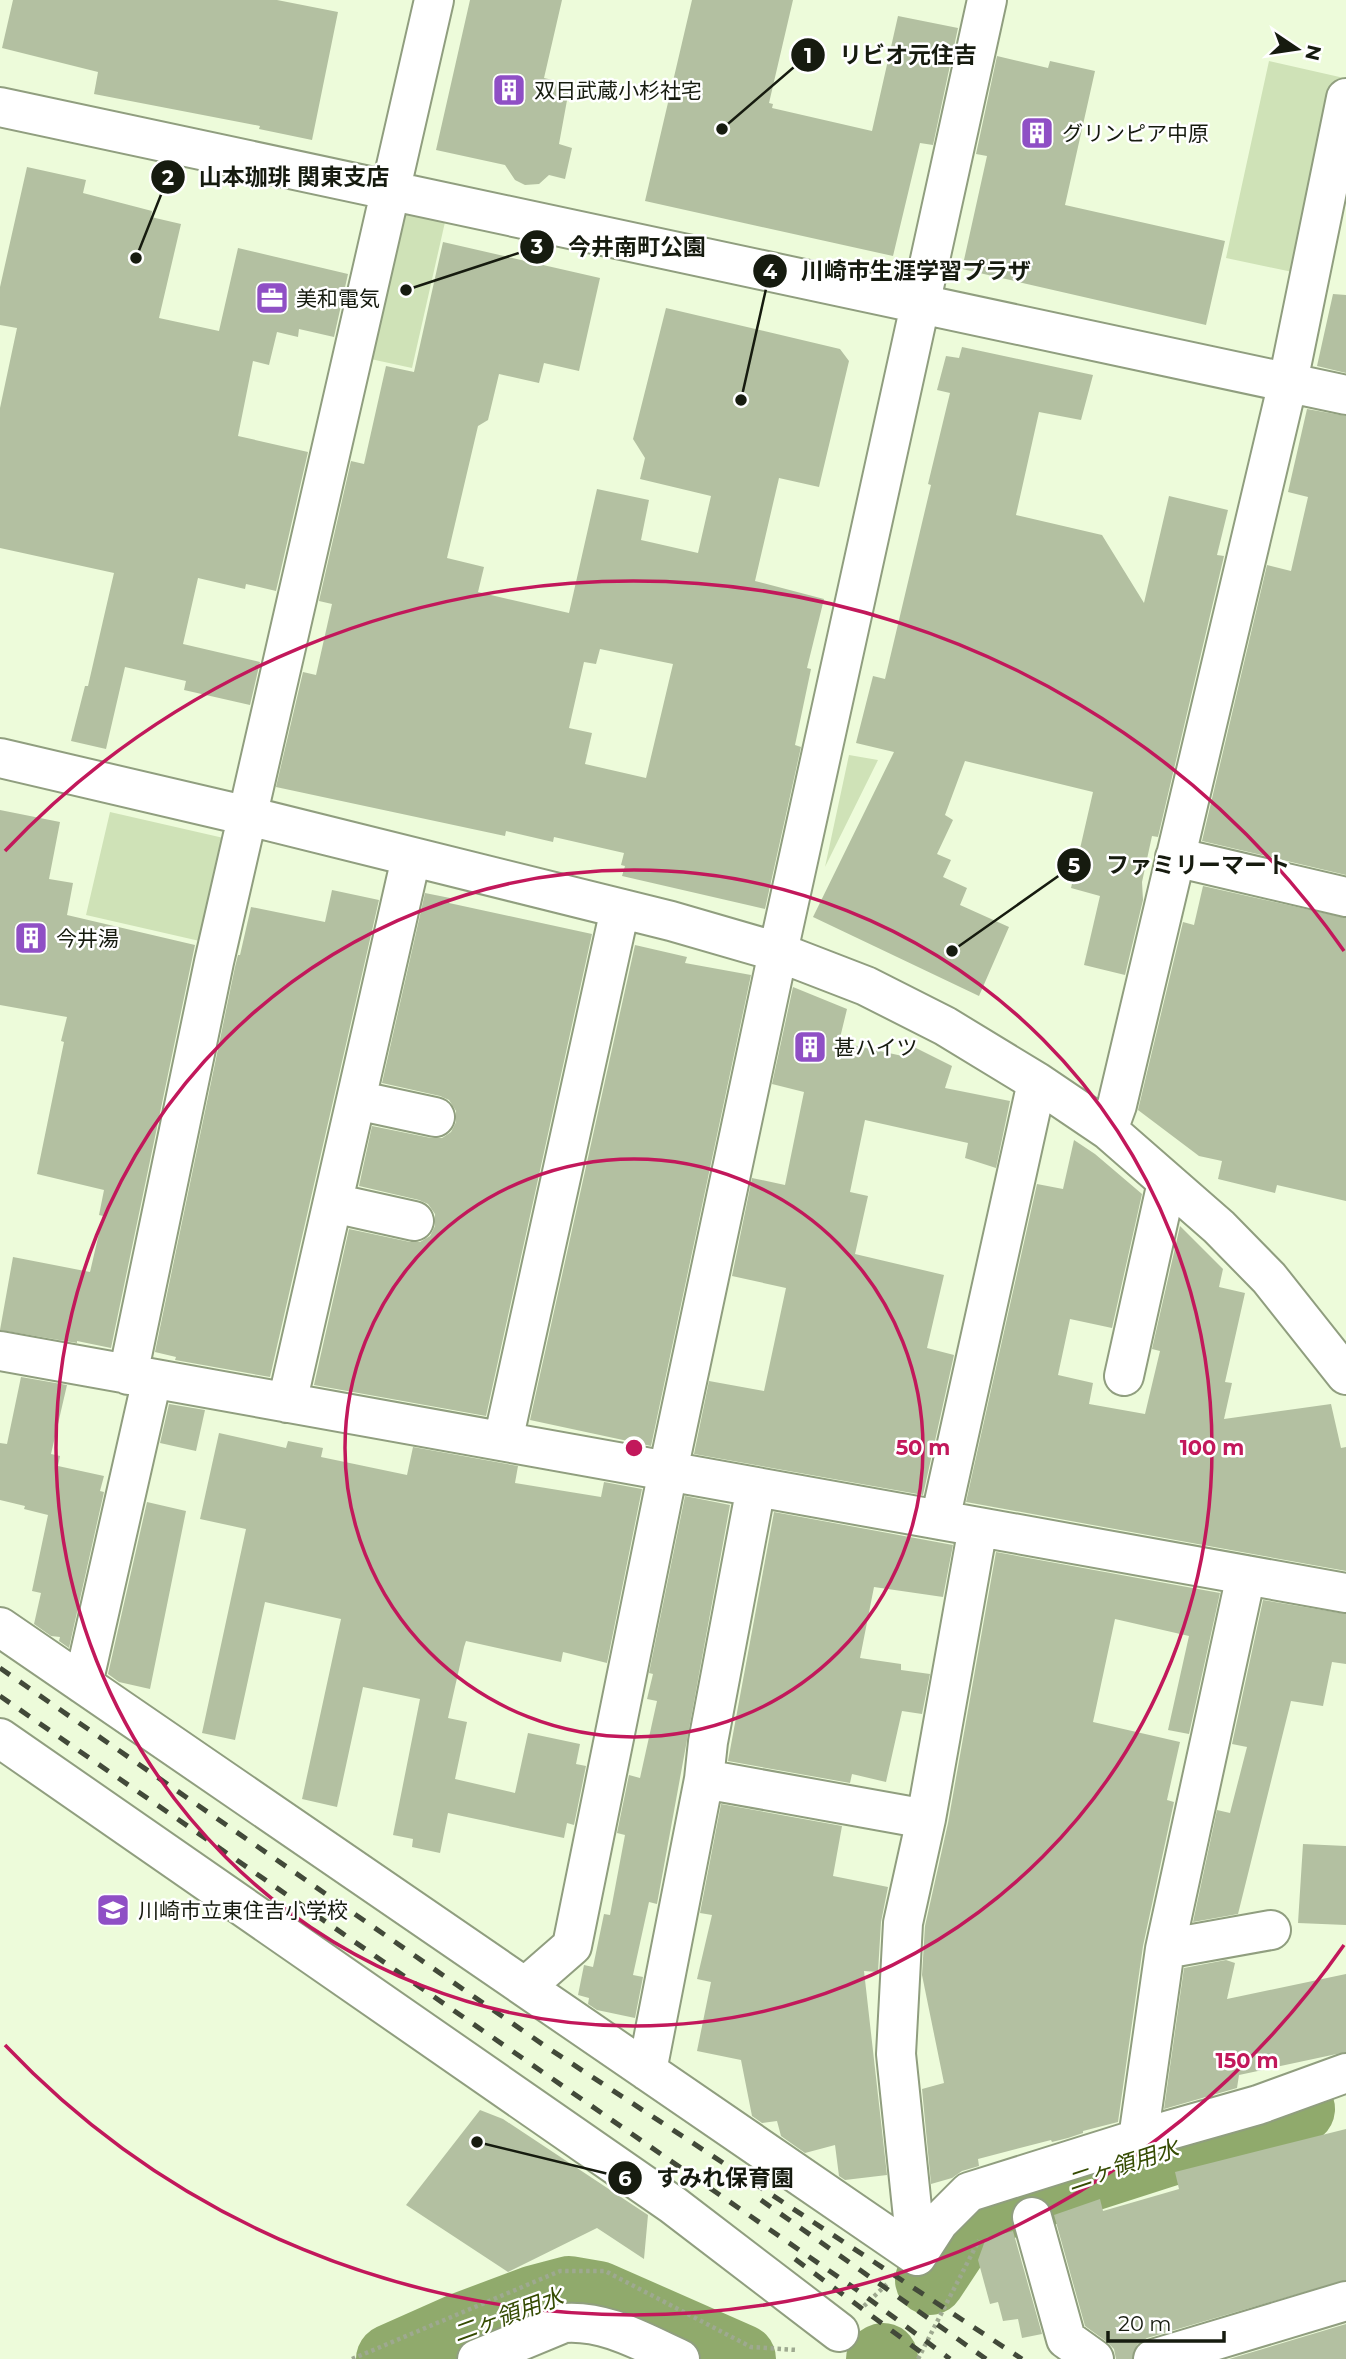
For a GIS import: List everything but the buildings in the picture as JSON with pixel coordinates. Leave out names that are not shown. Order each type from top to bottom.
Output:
[{"type":"street","points":[[83,1684],[214,962],[434,0]]},
{"type":"street","points":[[525,1987],[572,1946],[668,1471],[778,952],[987,0]]},
{"type":"street","points":[[1108,1130],[1117,1105],[1288,382],[1346,98]]},
{"type":"street","points":[[0,107],[1346,395]]},
{"type":"street","points":[[0,758],[248,816],[620,909],[778,952],[877,992],[945,1026],[1037,1082],[1108,1130],[1219,1227],[1269,1278],[1346,1375]]},
{"type":"street","points":[[1175,857],[1346,897]]},
{"type":"street","points":[[287,1403],[411,858]]},
{"type":"street","points":[[503,1441],[620,909]]},
{"type":"street","points":[[940,1520],[1037,1082]]},
{"type":"street","points":[[356,1100],[435,1117]]},
{"type":"street","points":[[1124,1376],[1167,1182]]},
{"type":"street","points":[[333,1203],[414,1222]]},
{"type":"street","points":[[0,1351],[1346,1593]]},
{"type":"street","points":[[647,2071],[704,1779],[708,1742],[756,1487]]},
{"type":"street","points":[[917,2256],[895,2054],[904,1923],[926,1819],[978,1527]]},
{"type":"street","points":[[1138,2139],[1165,1949],[1246,1575]]},
{"type":"street","points":[[0,1628],[917,2256]]},
{"type":"street","points":[[0,1738],[673,2205],[839,2332]]},
{"type":"street","points":[[704,1779],[926,1819]]},
{"type":"street","points":[[1165,1949],[1271,1930]]},
{"type":"street","points":[[917,2256],[939,2222],[969,2192],[1258,2105],[1346,2073]]},
{"type":"street","points":[[1032,2217],[1066,2339],[1094,2359]]},
{"type":"street","points":[[1153,2359],[1346,2301]]},
{"type":"street","points":[[477,2359],[564,2323],[578,2322],[604,2325],[680,2359]]},
{"type":"path","points":[[918,2359],[981,2235],[1032,2217]]},
{"type":"path","points":[[839,2332],[917,2256]]},
{"type":"green space","points":[[1269,61],[1344,78],[1302,274],[1226,258]]},
{"type":"green space","points":[[400,212],[445,222],[412,368],[366,358]]},
{"type":"green space","points":[[849,755],[878,760],[825,867]]},
{"type":"green space","points":[[110,812],[228,839],[204,942],[86,915]]},
{"type":"waterway","name":"二ヶ領用水","points":[[930,2280],[967,2224],[1004,2204],[1300,2109]]},
{"type":"waterway","name":"二ヶ領用水","points":[[391,2359],[463,2327],[535,2300],[569,2291],[598,2296],[741,2359]]},
{"type":"railway","points":[[0,1668],[545,2046],[1022,2359]]},
{"type":"railway","points":[[0,1696],[857,2290],[950,2359]]},
{"type":"railway","points":[[761,2200],[986,2359]]},
{"type":"railway","points":[[795,2259],[930,2359]]},
{"type":"place","name":"双日武蔵小杉社宅","points":[[509,90]]},
{"type":"place","name":"リビオ元住吉","points":[[722,129]]},
{"type":"place","name":"グリンピア中原","points":[[1037,133]]},
{"type":"place","name":"山本珈琲 関東支店","points":[[136,258]]},
{"type":"place","name":"今井南町公園","points":[[406,290]]},
{"type":"place","name":"美和電気","points":[[272,298]]},
{"type":"place","name":"川崎市生涯学習プラザ","points":[[741,400]]},
{"type":"place","name":"今井湯","points":[[31,938]]},
{"type":"place","name":"ファミリーマート","points":[[952,951]]},
{"type":"place","name":"甚ハイツ","points":[[810,1047]]},
{"type":"place","name":"川崎市立東住吉小学校","points":[[113,1910]]},
{"type":"place","name":"すみれ保育園","points":[[477,2142]]}]
